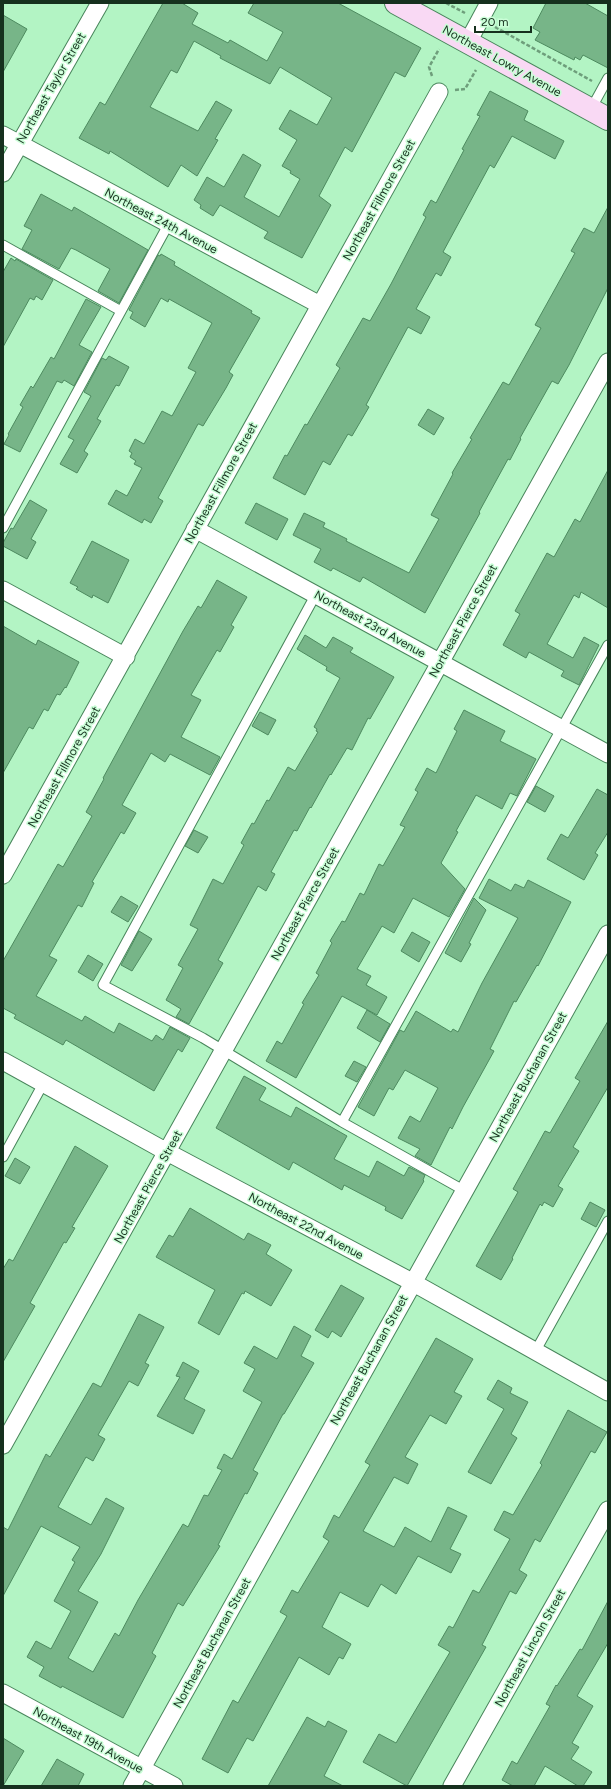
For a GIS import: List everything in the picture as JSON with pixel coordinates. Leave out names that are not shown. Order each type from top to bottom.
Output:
[{"type":"main road","name":"Northeast Lowry Avenue","points":[[396,3],[599,114]]},
{"type":"street","name":"Northeast Taylor Street","points":[[3,173],[100,3]]},
{"type":"street","points":[[468,42],[489,3]]},
{"type":"street","name":"Northeast Fillmore Street","points":[[3,875],[126,657],[195,529],[439,92]]},
{"type":"street","name":"Northeast 24th Avenue","points":[[3,135],[320,306]]},
{"type":"street","name":"Northeast Pierce Street","points":[[3,1446],[608,362]]},
{"type":"street","name":"Northeast 23rd Avenue","points":[[195,529],[608,754]]},
{"type":"street","points":[[3,590],[126,657]]},
{"type":"street","name":"Northeast Buchanan Street","points":[[132,1786],[412,1282],[465,1192],[608,934]]},
{"type":"street","name":"Northeast 22nd Avenue","points":[[3,1061],[167,1152],[412,1282],[608,1392]]},
{"type":"street","name":"Northeast Lincoln Street","points":[[452,1786],[608,1510]]},
{"type":"street","name":"Northeast 19th Avenue","points":[[3,1693],[174,1786]]},
{"type":"lane","points":[[599,114],[603,87],[608,78]]},
{"type":"lane","points":[[3,528],[168,225]]},
{"type":"lane","points":[[3,245],[121,311]]},
{"type":"lane","points":[[316,594],[103,985],[203,1038],[342,1122],[465,1192]]},
{"type":"lane","points":[[342,1122],[608,645]]},
{"type":"lane","points":[[3,1157],[43,1084]]},
{"type":"lane","points":[[535,1352],[608,1221]]},
{"type":"path","points":[[446,3],[499,29],[603,87]]},
{"type":"path","points":[[429,67],[440,46]]},
{"type":"building","points":[[163,3],[182,3],[198,13],[192,24],[228,43],[230,40],[267,61],[283,32],[248,13],[254,3],[338,3],[421,48],[405,77],[395,72],[352,152],[345,147],[319,196],[331,205],[302,258],[264,238],[268,232],[220,205],[213,216],[200,208],[201,205],[194,200],[207,177],[224,187],[243,154],[261,165],[244,197],[279,217],[300,179],[290,173],[291,171],[282,166],[297,140],[279,129],[290,110],[317,125],[332,98],[280,67],[270,84],[220,58],[221,56],[194,41],[177,73],[171,70],[150,107],[198,131],[216,101],[232,110],[215,139],[218,140],[197,176],[181,165],[168,187],[110,151],[109,154],[79,138],[100,102],[105,105]]},
{"type":"building","points":[[546,3],[585,3],[608,16],[608,68],[583,55],[580,60],[575,57],[574,60],[535,40],[540,32],[533,28]]},
{"type":"building","points":[[3,15],[27,29],[3,72]]},
{"type":"building","points":[[490,91],[528,111],[524,120],[564,141],[555,159],[512,136],[494,168],[490,165],[443,252],[451,257],[441,276],[436,273],[416,309],[430,317],[421,334],[408,327],[366,405],[369,407],[352,436],[348,434],[330,465],[323,461],[305,495],[273,478],[285,455],[287,456],[305,424],[307,425],[340,368],[336,365],[363,318],[370,321],[391,284],[426,217],[423,215],[431,200],[436,203],[464,150],[462,149],[480,116],[477,115]]},
{"type":"building","points":[[41,194],[72,211],[74,207],[148,250],[119,303],[98,291],[110,269],[76,250],[71,248],[59,269],[22,249],[32,230],[24,226]]},
{"type":"building","points":[[608,207],[608,288],[569,365],[558,384],[552,381],[425,613],[363,577],[360,582],[333,568],[331,571],[314,562],[321,549],[293,535],[304,513],[325,523],[323,527],[347,539],[346,541],[409,573],[439,519],[431,515],[453,474],[452,473],[472,439],[470,438],[503,382],[509,385],[541,328],[535,325],[575,253],[571,251],[584,228],[594,233]]},
{"type":"building","points":[[161,254],[175,262],[174,265],[252,311],[251,313],[260,318],[229,372],[233,375],[226,388],[203,426],[198,424],[158,498],[163,501],[151,523],[144,519],[142,523],[108,504],[116,490],[127,496],[142,468],[134,464],[136,461],[130,457],[132,453],[129,451],[135,439],[144,444],[162,411],[172,416],[196,372],[188,368],[212,323],[169,299],[168,302],[161,298],[145,327],[130,318],[133,312],[129,310],[158,255],[160,256]]},
{"type":"building","points":[[11,258],[15,261],[16,259],[53,280],[42,300],[36,296],[34,300],[30,298],[3,347],[3,272]]},
{"type":"building","points":[[86,299],[101,307],[79,345],[92,352],[74,386],[64,380],[62,383],[57,381],[20,452],[4,444],[23,407],[20,405],[31,386],[33,388],[51,357],[54,359]]},
{"type":"building","points":[[109,356],[129,367],[119,386],[116,385],[97,419],[101,421],[84,451],[88,454],[77,473],[60,464],[74,440],[68,437],[91,396],[84,392],[102,358],[106,360]]},
{"type":"building","points":[[428,409],[444,418],[434,435],[418,425]]},
{"type":"building","points":[[608,470],[608,608],[581,592],[579,598],[574,595],[547,644],[573,658],[584,637],[599,645],[579,685],[561,676],[564,671],[529,652],[526,658],[503,645],[520,614],[515,611],[547,553],[554,557],[575,519],[580,522]]},
{"type":"building","points":[[30,500],[47,510],[31,539],[36,542],[27,559],[3,546],[3,543],[11,528],[13,529]]},
{"type":"building","points":[[256,503],[288,519],[277,540],[245,523]]},
{"type":"building","points":[[92,541],[129,560],[108,603],[93,595],[92,598],[76,589],[78,587],[70,583]]},
{"type":"building","points":[[217,580],[247,597],[231,625],[234,627],[220,652],[217,650],[191,695],[201,700],[181,737],[220,757],[210,775],[170,754],[165,762],[151,753],[122,805],[136,813],[124,834],[121,832],[92,882],[94,883],[82,907],[78,905],[49,956],[57,960],[36,996],[82,1021],[85,1016],[114,1033],[119,1023],[152,1041],[156,1035],[163,1040],[170,1027],[190,1038],[182,1052],[178,1049],[154,1091],[66,1040],[63,1045],[14,1018],[16,1015],[3,1008],[3,961],[58,864],[63,867],[92,816],[86,812],[104,779],[103,778],[183,631],[198,606],[201,608]]},
{"type":"building","points":[[3,626],[36,645],[38,640],[79,662],[66,688],[65,687],[60,695],[57,694],[48,711],[44,709],[33,729],[29,727],[3,773]]},
{"type":"building","points":[[305,635],[326,648],[333,637],[353,648],[350,652],[394,677],[370,719],[368,718],[352,750],[347,748],[331,775],[330,774],[311,808],[310,807],[297,831],[294,830],[271,872],[275,874],[266,891],[258,886],[218,960],[223,963],[189,1024],[176,1017],[181,1009],[166,1000],[183,968],[178,965],[198,929],[190,925],[213,879],[223,884],[244,845],[241,843],[252,823],[254,824],[267,800],[269,801],[288,767],[295,771],[318,732],[314,727],[340,678],[326,670],[327,667],[297,649]]},
{"type":"building","points":[[464,710],[505,731],[500,741],[536,759],[517,796],[510,793],[502,809],[476,795],[456,831],[458,832],[441,863],[465,889],[449,917],[413,898],[394,933],[382,926],[357,969],[371,976],[366,985],[387,997],[377,1015],[342,996],[296,1078],[266,1061],[277,1041],[282,1044],[304,1004],[302,1003],[319,975],[316,973],[332,943],[330,941],[342,921],[345,922],[360,893],[364,895],[379,864],[383,866],[405,827],[400,825],[418,792],[415,790],[427,768],[436,773],[457,731],[454,729]]},
{"type":"building","points":[[260,712],[276,720],[268,735],[252,726]]},
{"type":"building","points":[[536,786],[554,796],[545,812],[527,802]]},
{"type":"building","points":[[597,789],[608,795],[608,832],[595,853],[598,855],[584,880],[547,859],[561,834],[568,838]]},
{"type":"building","points":[[194,830],[208,837],[198,853],[185,846]]},
{"type":"building","points":[[489,879],[511,891],[515,884],[524,888],[528,880],[571,902],[538,966],[537,965],[516,1002],[514,1001],[490,1049],[494,1051],[452,1129],[450,1127],[431,1165],[415,1156],[420,1149],[398,1138],[410,1116],[420,1122],[438,1088],[405,1070],[393,1090],[389,1088],[374,1116],[358,1107],[400,1030],[404,1032],[416,1011],[451,1032],[453,1029],[458,1032],[482,983],[518,918],[479,898]]},
{"type":"building","points":[[121,896],[138,906],[128,922],[111,912]]},
{"type":"building","points":[[474,898],[486,910],[469,943],[471,944],[461,962],[445,953]]},
{"type":"building","points":[[139,931],[152,939],[132,971],[121,965]]},
{"type":"building","points":[[412,932],[430,942],[419,962],[401,951]]},
{"type":"building","points":[[88,955],[103,964],[93,981],[78,972]]},
{"type":"building","points":[[367,1010],[390,1024],[380,1042],[357,1028]]},
{"type":"building","points":[[608,1021],[608,1087],[573,1147],[579,1151],[558,1186],[563,1189],[553,1207],[544,1202],[542,1206],[540,1204],[501,1280],[476,1266],[518,1192],[513,1189],[545,1131],[550,1133],[580,1081],[575,1078]]},
{"type":"building","points":[[354,1061],[366,1067],[357,1082],[345,1076]]},
{"type":"building","points":[[244,1076],[266,1088],[259,1100],[291,1117],[296,1107],[347,1136],[334,1159],[369,1177],[377,1161],[404,1176],[409,1167],[425,1175],[424,1181],[402,1219],[385,1210],[386,1207],[344,1185],[342,1190],[293,1162],[289,1170],[216,1128]]},
{"type":"building","points":[[75,1146],[108,1166],[72,1227],[75,1228],[66,1243],[64,1242],[30,1303],[35,1306],[3,1362],[3,1269],[9,1259],[13,1261]]},
{"type":"building","points":[[15,1158],[30,1167],[20,1184],[5,1176]]},
{"type":"building","points":[[590,1202],[605,1210],[596,1227],[581,1219]]},
{"type":"building","points":[[190,1208],[244,1240],[248,1233],[271,1245],[266,1254],[292,1270],[271,1306],[245,1291],[244,1294],[242,1293],[219,1335],[198,1323],[215,1290],[156,1257],[169,1235],[173,1237]]},
{"type":"building","points":[[341,1285],[364,1298],[341,1337],[332,1331],[328,1338],[315,1330]]},
{"type":"building","points":[[139,1314],[164,1327],[145,1363],[149,1365],[138,1386],[129,1381],[98,1435],[105,1439],[93,1461],[86,1457],[58,1507],[91,1525],[106,1498],[124,1508],[101,1554],[78,1591],[98,1602],[68,1658],[93,1672],[115,1633],[119,1636],[138,1600],[183,1524],[188,1527],[204,1495],[208,1496],[222,1470],[217,1468],[224,1454],[232,1459],[262,1402],[243,1391],[255,1369],[244,1363],[254,1346],[277,1359],[294,1326],[311,1336],[301,1356],[314,1363],[283,1414],[253,1470],[258,1473],[247,1494],[245,1493],[218,1545],[220,1546],[183,1606],[178,1603],[152,1653],[156,1656],[123,1718],[62,1686],[61,1688],[39,1676],[44,1667],[27,1657],[36,1641],[51,1649],[71,1611],[54,1601],[75,1562],[72,1560],[80,1547],[41,1526],[3,1596],[3,1527],[8,1530],[46,1454],[50,1457],[93,1383],[101,1387]]},
{"type":"building","points":[[436,1338],[473,1359],[454,1392],[462,1396],[446,1424],[430,1415],[405,1457],[418,1464],[408,1484],[394,1477],[363,1531],[394,1547],[405,1527],[431,1542],[448,1507],[467,1516],[450,1549],[461,1554],[451,1573],[418,1556],[396,1594],[381,1584],[368,1607],[340,1592],[322,1627],[351,1644],[343,1659],[339,1657],[329,1675],[299,1657],[253,1741],[247,1738],[228,1773],[202,1759],[233,1700],[238,1703],[287,1616],[280,1612],[292,1590],[298,1593],[329,1541],[323,1537],[334,1515],[339,1518],[370,1465],[365,1462]]},
{"type":"building","points":[[183,1362],[199,1371],[184,1399],[205,1410],[193,1434],[157,1416],[180,1377],[176,1376]]},
{"type":"building","points":[[498,1380],[512,1388],[510,1393],[528,1402],[511,1434],[517,1438],[491,1484],[468,1472],[504,1409],[487,1399]]},
{"type":"building","points":[[568,1410],[607,1432],[595,1453],[591,1451],[540,1542],[535,1539],[519,1570],[527,1575],[516,1594],[510,1591],[482,1645],[486,1647],[407,1786],[363,1762],[379,1734],[396,1743],[450,1652],[438,1645],[449,1626],[453,1628],[473,1590],[479,1593],[510,1539],[494,1530],[504,1511],[513,1515],[542,1465],[540,1463]]},
{"type":"building","points":[[608,1601],[608,1643],[577,1696],[593,1706],[572,1743],[579,1747],[571,1759],[592,1772],[583,1786],[578,1786],[545,1766],[534,1786],[513,1786],[502,1780],[512,1761],[517,1764],[550,1706],[546,1704],[556,1685],[557,1686],[580,1649],[582,1650]]},
{"type":"building","points":[[307,1717],[325,1727],[328,1721],[347,1731],[324,1776],[343,1786],[268,1786]]},
{"type":"building","points":[[3,1738],[24,1751],[3,1786]]},
{"type":"building","points":[[57,1759],[84,1774],[78,1786],[41,1786]]}]
